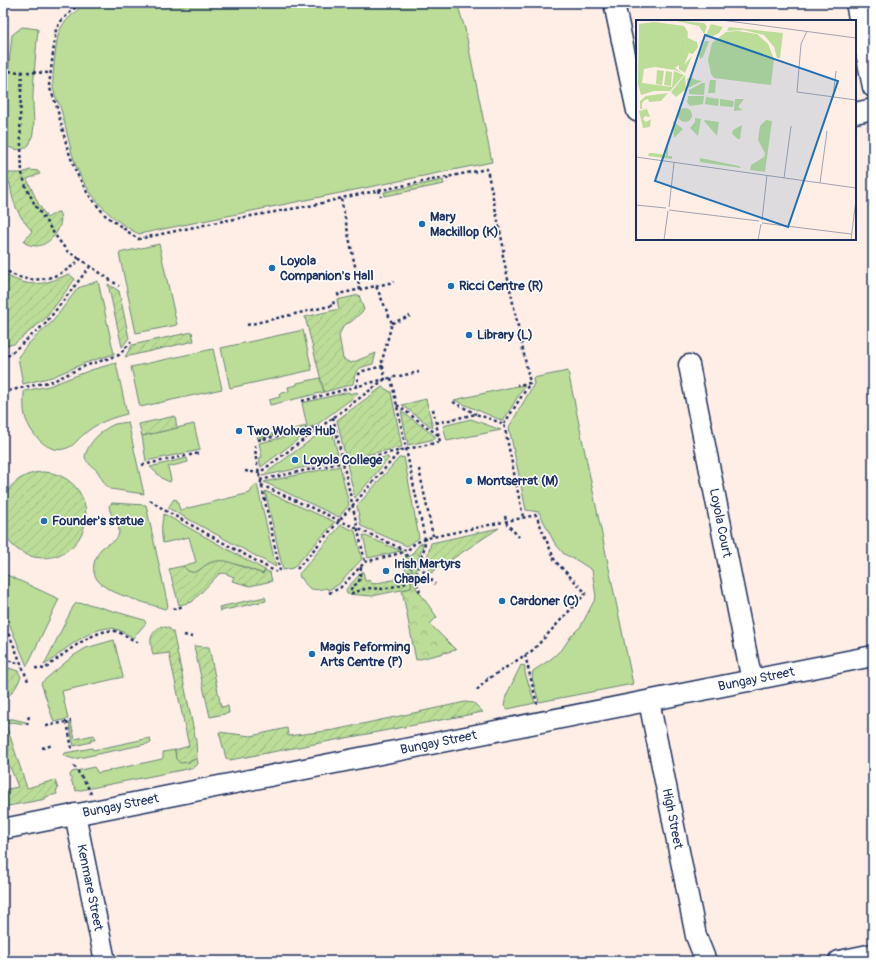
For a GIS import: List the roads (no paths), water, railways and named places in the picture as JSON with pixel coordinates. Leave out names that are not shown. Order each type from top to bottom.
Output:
[{"type":"street","points":[[614,3],[636,106]]},
{"type":"street","points":[[856,3],[873,87]]},
{"type":"street","points":[[856,113],[873,109]]},
{"type":"street","name":"Loyola Court","points":[[689,365],[752,681]]},
{"type":"street","name":"Bungay Street","points":[[3,828],[873,656]]},
{"type":"street","name":"High Street","points":[[649,701],[696,936],[706,961]]},
{"type":"street","name":"Kenmare Street","points":[[75,814],[105,961]]},
{"type":"street","name":"High Street","points":[[696,936],[696,961]]},
{"type":"street","points":[[839,961],[873,954]]},
{"type":"place","name":"Mary Mackillop (K)","points":[[422,224]]},
{"type":"place","name":"Loyola Companion's Hall","points":[[272,268]]},
{"type":"place","name":"Ricci Centre (R)","points":[[451,286]]},
{"type":"place","name":"Library (L)","points":[[469,335]]},
{"type":"place","name":"Two Wolves Hub","points":[[239,431]]},
{"type":"place","name":"Loyola College","points":[[295,460]]},
{"type":"place","name":"Montserrat (M)","points":[[469,481]]},
{"type":"place","name":"Founder's statue","points":[[44,521]]},
{"type":"place","name":"Irish Martyrs Chapel","points":[[386,571]]},
{"type":"place","name":"Cardoner (C)","points":[[502,601]]},
{"type":"place","name":"Magis Peforming Arts Centre (P)","points":[[312,654]]}]
